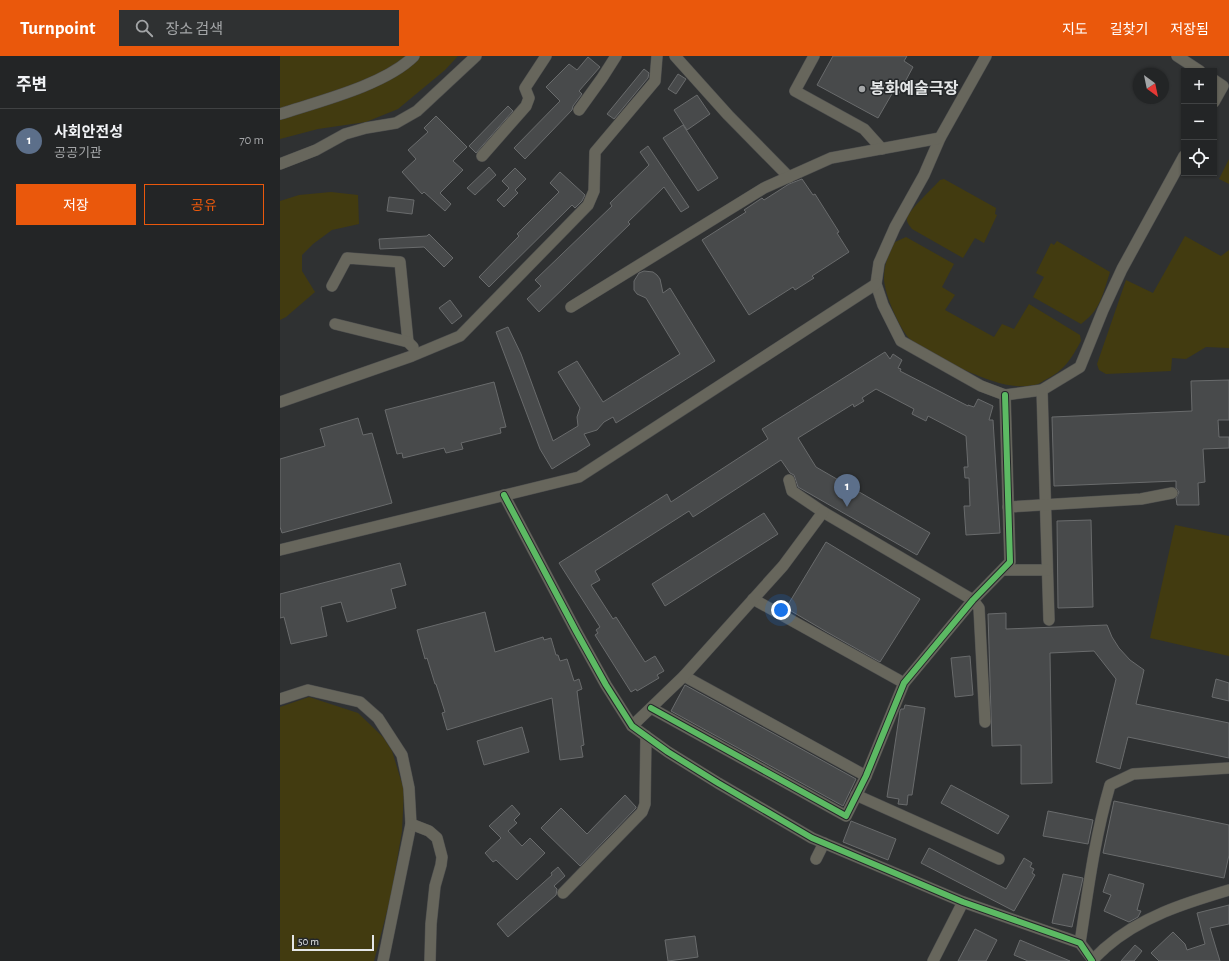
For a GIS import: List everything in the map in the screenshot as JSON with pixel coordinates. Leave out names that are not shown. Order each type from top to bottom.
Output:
[{"type":"street","points":[[280,114],[365,86],[405,65],[414,56]]},
{"type":"street","points":[[280,164],[316,150],[345,134],[366,128],[396,123],[417,111],[476,56]]},
{"type":"street","points":[[482,156],[526,106],[529,98],[526,88],[546,56]]},
{"type":"street","points":[[579,110],[616,56]]},
{"type":"street","points":[[280,402],[418,353],[460,336],[588,205],[594,192],[595,152],[655,81],[657,56]]},
{"type":"street","points":[[675,56],[728,115],[789,177]]},
{"type":"street","points":[[814,56],[795,91],[864,129],[882,149]]},
{"type":"street","points":[[986,56],[940,138],[924,175],[895,227],[878,263],[876,284],[883,305],[900,341],[981,386],[1004,395],[1042,390],[1080,367],[1103,310],[1122,269],[1181,161]]},
{"type":"street","points":[[1177,56],[1195,68]]},
{"type":"street","points":[[1217,82],[1223,86],[1217,97]]},
{"type":"street","points":[[571,307],[764,188],[832,158],[940,138]]},
{"type":"street","points":[[332,286],[347,258],[400,262],[408,342]]},
{"type":"street","points":[[280,550],[579,477],[876,284]]},
{"type":"street","points":[[335,324],[408,342],[418,353]]},
{"type":"street","points":[[1042,390],[1049,620]]},
{"type":"street","points":[[651,708],[846,816],[866,776],[904,683],[973,600],[1010,562],[1004,395]]},
{"type":"street","points":[[789,480],[792,491],[823,512],[973,600],[979,608],[985,722]]},
{"type":"street","points":[[1008,507],[1141,499],[1172,493]]},
{"type":"street","points":[[504,495],[606,685],[632,726],[718,783],[812,838],[962,902],[1080,942],[1092,960],[1120,936],[1148,919],[1202,898],[1229,890]]},
{"type":"street","points":[[632,726],[684,676],[783,566],[823,512]]},
{"type":"street","points":[[1002,570],[1047,570]]},
{"type":"street","points":[[753,599],[904,683]]},
{"type":"street","points":[[684,676],[866,776]]},
{"type":"street","points":[[280,700],[308,690],[360,702],[378,718],[402,755],[409,788],[411,824],[382,961]]},
{"type":"street","points":[[563,893],[642,812],[645,804],[646,736]]},
{"type":"street","points":[[1080,942],[1089,879],[1103,808],[1110,785],[1133,774],[1229,768]]},
{"type":"street","points":[[856,795],[999,859]]},
{"type":"street","points":[[411,824],[429,831],[436,838],[442,857],[435,886],[431,924],[430,961]]},
{"type":"street","points":[[816,859],[824,843]]},
{"type":"street","points":[[933,961],[962,902]]},
{"type":"shaded area","points":[[280,56],[458,56],[445,70],[398,109],[366,122],[318,129],[280,139]]},
{"type":"shaded area","points":[[1229,159],[1229,184],[1219,179]]},
{"type":"shaded area","points":[[944,179],[996,208],[995,214],[997,215],[984,243],[975,238],[963,258],[912,229],[907,221],[909,214],[917,204],[940,180]]},
{"type":"shaded area","points":[[331,192],[358,195],[359,224],[332,230],[313,244],[302,255],[302,271],[315,292],[286,317],[280,320],[280,201],[299,195]]},
{"type":"shaded area","points":[[1185,236],[1221,256],[1229,250],[1229,348],[1206,347],[1186,359],[1172,358],[1171,371],[1106,374],[1099,370],[1097,364],[1126,280],[1153,293]]},
{"type":"shaded area","points":[[906,237],[954,264],[942,287],[955,295],[945,310],[994,337],[1002,324],[1014,329],[1029,304],[1080,335],[1081,341],[1070,359],[1057,373],[1038,384],[1017,386],[984,378],[924,350],[911,340],[897,320],[889,301],[884,283],[885,268],[891,250],[895,242]]},
{"type":"shaded area","points":[[1057,241],[1110,272],[1097,307],[1088,319],[1081,324],[1033,297],[1044,277],[1036,273],[1051,243],[1054,245]]},
{"type":"shaded area","points":[[1175,525],[1229,536],[1229,656],[1150,638]]},
{"type":"shaded area","points":[[309,697],[358,713],[383,737],[392,751],[404,790],[402,831],[391,896],[374,961],[280,961],[280,707]]},
{"type":"building","name":"봉화예술극장","points":[[833,56],[907,56],[904,61],[913,67],[898,95],[893,92],[878,118],[817,85]]},
{"type":"building","points":[[588,57],[600,67],[579,91],[582,94],[573,106],[572,110],[525,159],[514,148],[560,101],[546,87],[569,64],[577,70]]},
{"type":"building","points":[[644,69],[649,73],[648,78],[614,119],[607,114]]},
{"type":"building","points":[[678,74],[686,79],[676,94],[668,89]]},
{"type":"building","points":[[697,95],[710,114],[687,130],[674,110]]},
{"type":"building","points":[[508,106],[513,111],[476,153],[469,146]]},
{"type":"building","points":[[436,116],[467,147],[453,161],[463,170],[440,193],[451,204],[445,211],[424,192],[422,194],[402,172],[416,159],[408,150],[428,132],[424,128]]},
{"type":"building","points":[[683,125],[718,178],[698,191],[663,138]]},
{"type":"building","points":[[648,146],[689,207],[681,212],[664,187],[628,222],[630,224],[539,312],[527,299],[541,286],[535,280],[612,206],[610,203],[649,165],[640,152]]},
{"type":"building","points":[[489,167],[496,175],[475,195],[467,188]]},
{"type":"building","points":[[515,168],[526,179],[515,190],[518,193],[504,207],[497,200],[509,188],[502,181]]},
{"type":"building","points":[[560,172],[585,195],[582,201],[575,208],[572,205],[489,287],[479,277],[519,236],[517,234],[559,192],[550,183]]},
{"type":"building","points":[[802,179],[813,195],[815,194],[839,232],[837,233],[849,252],[812,276],[814,278],[795,290],[793,287],[749,315],[702,240],[746,212],[744,210],[762,198],[764,200],[789,184]]},
{"type":"building","points":[[389,197],[414,200],[412,214],[387,211]]},
{"type":"building","points":[[429,234],[453,258],[444,267],[424,247],[380,249],[379,239],[427,236]]},
{"type":"building","points":[[644,271],[653,272],[657,275],[660,279],[663,293],[670,288],[715,361],[616,423],[613,417],[604,422],[597,430],[584,434],[590,445],[552,469],[540,449],[496,332],[508,327],[521,354],[553,441],[578,426],[577,417],[580,408],[558,372],[577,361],[603,402],[680,354],[646,298],[637,294],[634,290],[634,281],[639,273]]},
{"type":"building","points":[[450,300],[462,316],[452,324],[439,308]]},
{"type":"building","points":[[885,352],[890,359],[893,354],[902,360],[898,368],[901,369],[900,371],[968,406],[974,407],[978,399],[993,406],[989,420],[993,420],[1000,533],[966,535],[964,506],[970,506],[969,478],[965,478],[964,467],[968,467],[966,436],[928,416],[926,421],[912,414],[914,409],[876,389],[862,398],[864,401],[854,407],[853,404],[798,438],[816,467],[930,533],[917,555],[798,487],[794,475],[790,473],[781,460],[693,517],[689,511],[595,571],[600,580],[591,585],[613,619],[616,617],[645,662],[655,656],[664,671],[657,675],[659,678],[637,691],[636,689],[631,692],[595,635],[598,633],[596,630],[600,627],[559,563],[667,494],[671,502],[768,439],[762,429]]},
{"type":"building","points":[[1229,380],[1229,420],[1218,420],[1219,437],[1229,437],[1229,448],[1203,449],[1205,482],[1198,483],[1199,505],[1177,505],[1176,498],[1179,492],[1176,488],[1176,481],[1054,486],[1052,417],[1192,411],[1191,381]]},
{"type":"building","points":[[494,382],[506,427],[500,428],[501,433],[461,443],[463,449],[446,453],[444,448],[403,458],[402,453],[397,454],[385,410]]},
{"type":"building","points":[[358,418],[363,435],[372,433],[392,503],[282,533],[280,527],[280,459],[325,446],[320,429]]},
{"type":"building","points":[[764,513],[778,534],[665,606],[652,584]]},
{"type":"building","points":[[1091,520],[1093,607],[1058,608],[1057,521]]},
{"type":"building","points":[[826,542],[920,599],[880,662],[786,608]]},
{"type":"building","points":[[400,563],[406,585],[391,589],[396,608],[347,622],[341,602],[321,607],[327,636],[291,644],[284,617],[280,618],[280,594]]},
{"type":"building","points":[[485,612],[495,652],[543,637],[544,640],[551,638],[556,655],[558,655],[560,661],[567,659],[574,681],[579,679],[582,689],[577,691],[584,745],[581,746],[583,757],[560,760],[552,698],[447,730],[442,713],[445,712],[427,658],[425,659],[417,630]]},
{"type":"building","points":[[1006,613],[1006,629],[1107,625],[1119,648],[1130,660],[1144,670],[1136,704],[1229,723],[1229,758],[1128,737],[1120,769],[1096,762],[1116,679],[1094,651],[1050,653],[1052,783],[1021,784],[1021,745],[992,746],[988,614]]},
{"type":"building","points":[[970,656],[973,695],[955,697],[951,658]]},
{"type":"building","points":[[1216,679],[1229,683],[1229,701],[1212,697]]},
{"type":"building","points":[[685,685],[856,779],[843,806],[671,711]]},
{"type":"building","points":[[905,705],[925,708],[912,795],[908,795],[907,805],[898,804],[899,799],[887,797],[900,711],[901,709],[904,709]]},
{"type":"building","points":[[522,727],[529,752],[484,765],[477,741]]},
{"type":"building","points":[[951,785],[1009,816],[998,834],[941,803]]},
{"type":"building","points":[[625,795],[636,808],[580,866],[541,828],[561,808],[587,834]]},
{"type":"building","points":[[1114,801],[1229,825],[1229,855],[1224,878],[1103,853]]},
{"type":"building","points":[[512,805],[520,814],[514,820],[517,823],[508,831],[522,846],[530,838],[545,853],[517,880],[496,860],[493,862],[485,853],[501,838],[489,826]]},
{"type":"building","points":[[1048,811],[1093,820],[1088,844],[1043,836]]},
{"type":"building","points":[[851,821],[896,839],[888,860],[843,842]]},
{"type":"building","points":[[929,848],[1006,889],[1024,858],[1032,863],[1030,867],[1034,869],[1032,873],[1035,875],[1014,911],[921,863]]},
{"type":"building","points":[[558,867],[565,876],[554,886],[557,889],[556,895],[508,937],[497,924],[552,875],[551,873]]},
{"type":"building","points":[[1063,874],[1083,878],[1072,927],[1052,923]]},
{"type":"building","points":[[1109,874],[1144,884],[1137,910],[1141,911],[1138,917],[1129,922],[1104,911],[1111,895],[1103,892]]},
{"type":"building","points":[[1229,905],[1229,924],[1210,928],[1220,961],[1159,961],[1151,953],[1173,932],[1185,944],[1187,950],[1205,944],[1197,913]]},
{"type":"building","points":[[975,929],[997,940],[986,961],[958,961]]},
{"type":"building","points":[[695,936],[698,957],[668,961],[665,940]]},
{"type":"building","points":[[1020,940],[1070,961],[1028,961],[1014,955]]},
{"type":"building","points":[[1135,945],[1142,951],[1134,961],[1121,961]]},
{"type":"cycle path","points":[[651,708],[846,816],[866,776],[904,683],[973,600],[1010,562],[1005,395]]},
{"type":"cycle path","points":[[504,495],[576,631],[606,685],[632,726],[668,752],[812,838],[963,902],[1080,943],[1092,961]]},
{"type":"place","name":"봉화예술극장","points":[[862,89]]},
{"type":"place","name":"사회안전성","points":[[847,507]]}]
